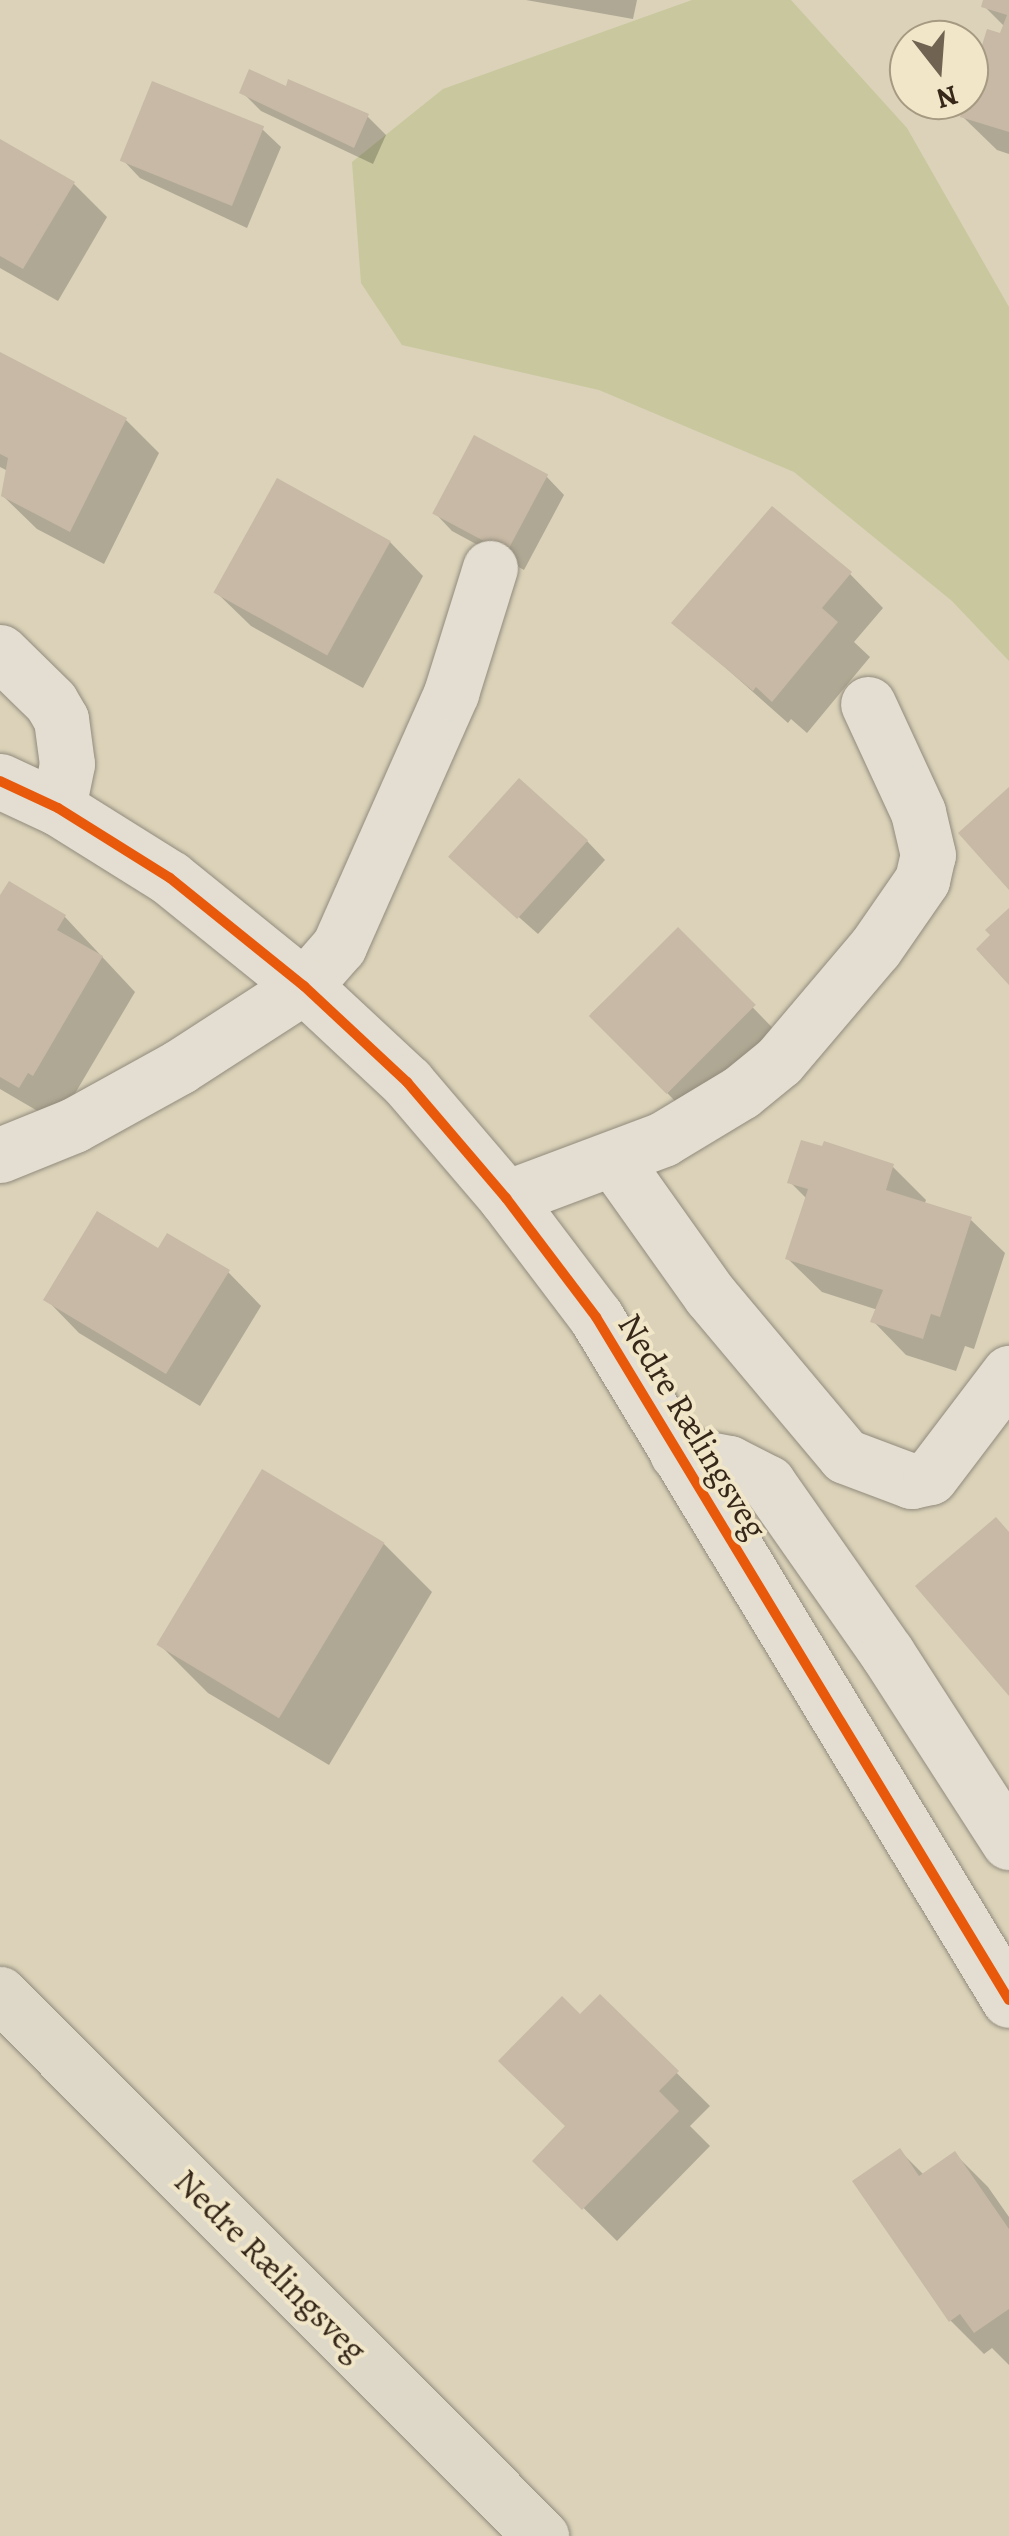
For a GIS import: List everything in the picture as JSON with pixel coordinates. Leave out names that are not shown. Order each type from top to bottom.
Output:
[{"type":"main road","name":"Nedre Rælingsveg","points":[[0,1994],[542,2536]]},
{"type":"street","points":[[0,1155],[74,1126],[178,1067],[304,986],[339,946],[452,693],[490,568]]},
{"type":"street","points":[[0,652],[51,702],[61,719],[67,764],[58,808]]},
{"type":"street","points":[[506,1198],[663,1139],[741,1092],[779,1061],[875,948],[922,880],[928,855],[918,812],[868,704]]},
{"type":"street","name":"Nedre Rælingsveg","points":[[0,780],[58,808],[170,878],[304,986],[407,1082],[506,1198],[596,1317],[1009,2000]]},
{"type":"street","points":[[614,1160],[710,1295],[845,1456],[912,1481],[930,1477],[1009,1373]]},
{"type":"street","points":[[678,1453],[728,1464],[768,1483],[837,1578],[1009,1842]]},
{"type":"shaded area","points":[[692,0],[791,0],[889,108],[889,120],[900,120],[907,128],[1009,307],[1009,661],[952,601],[794,472],[599,390],[402,345],[361,283],[352,162],[443,89]]},
{"type":"building","points":[[983,0],[1009,0],[1009,132],[970,120],[989,120],[989,30],[1000,33],[1007,15],[981,7]]},
{"type":"building","points":[[249,69],[286,86],[288,79],[369,114],[354,148],[239,93]]},
{"type":"building","points":[[152,81],[264,126],[232,206],[120,161]]},
{"type":"building","points":[[0,139],[75,182],[23,269],[0,256]]},
{"type":"building","points":[[0,352],[127,418],[70,532],[1,496],[8,458],[0,454]]},
{"type":"building","points":[[474,435],[548,474],[506,553],[432,514]]},
{"type":"building","points":[[277,478],[391,541],[327,656],[213,593]]},
{"type":"building","points":[[772,506],[852,572],[822,608],[838,622],[772,702],[756,687],[753,691],[671,623]]},
{"type":"building","points":[[519,778],[588,840],[517,919],[448,857]]},
{"type":"building","points":[[1009,787],[1009,890],[958,833]]},
{"type":"building","points":[[9,881],[66,915],[57,930],[103,956],[33,1076],[28,1073],[19,1088],[0,1077],[0,895]]},
{"type":"building","points":[[1009,908],[1009,985],[976,949],[990,935],[985,930]]},
{"type":"building","points":[[678,927],[756,1005],[667,1094],[589,1016]]},
{"type":"building","points":[[801,1140],[822,1146],[824,1141],[894,1164],[886,1190],[972,1217],[940,1317],[931,1314],[923,1339],[870,1322],[883,1290],[785,1259],[808,1189],[787,1183]]},
{"type":"building","points":[[97,1211],[158,1248],[167,1233],[230,1270],[166,1374],[43,1300]]},
{"type":"building","points":[[262,1469],[385,1543],[279,1718],[156,1645]]},
{"type":"building","points":[[996,1517],[1009,1532],[1009,1696],[915,1586]]},
{"type":"building","points":[[600,1994],[679,2071],[659,2091],[679,2111],[582,2210],[532,2161],[565,2126],[498,2061],[562,1996],[580,2014]]},
{"type":"building","points":[[900,2148],[919,2176],[955,2151],[1009,2229],[1009,2309],[974,2333],[960,2314],[949,2322],[852,2181]]},
{"type":"cycle path","points":[[0,781],[58,808],[170,878],[304,986],[407,1082],[506,1198],[596,1317],[1009,2000]]}]
